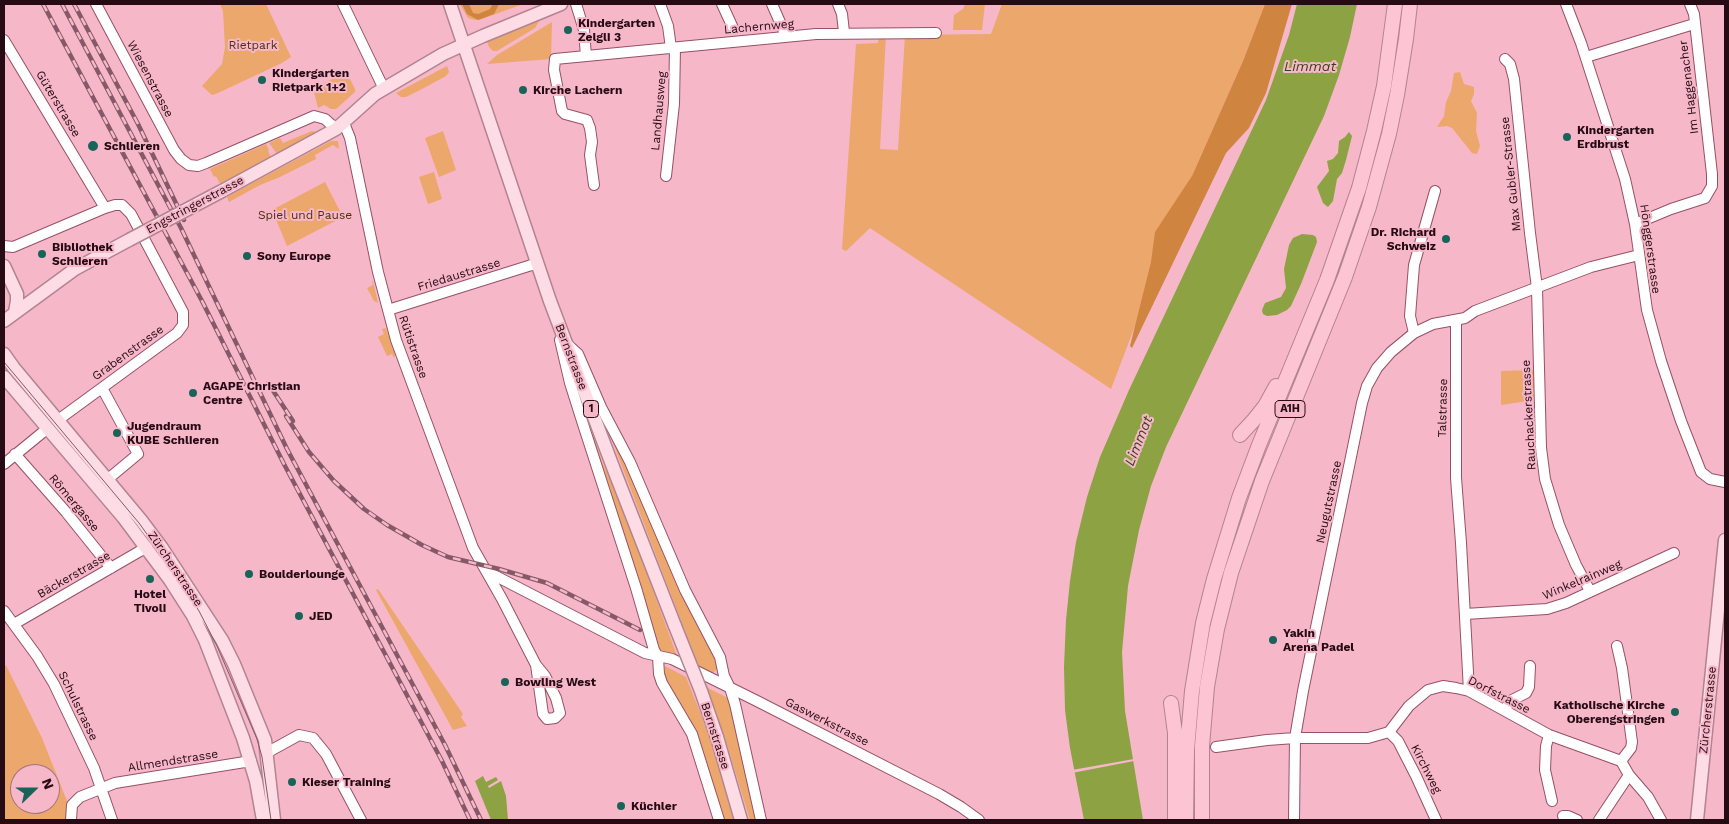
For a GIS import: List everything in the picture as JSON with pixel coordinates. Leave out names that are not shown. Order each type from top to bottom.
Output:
[{"type":"highway","name":"A1H","points":[[1186,820],[1187,750],[1192,691],[1203,622],[1214,579],[1239,498],[1341,244],[1359,188],[1384,86],[1395,4]]},
{"type":"highway","name":"A1H","points":[[1202,820],[1202,746],[1207,687],[1217,630],[1231,573],[1262,480],[1345,277],[1369,207],[1389,134],[1397,95],[1410,4]]},
{"type":"highway","points":[[1240,435],[1265,406],[1310,324]]},
{"type":"highway","points":[[1171,703],[1176,733],[1176,820]]},
{"type":"main road","name":"Bernstrasse","points":[[450,4],[566,344],[701,691],[717,737],[741,820]]},
{"type":"main road","name":"Engstringerstrasse","points":[[15,312],[75,269],[340,126],[371,98],[442,54],[559,4]]},
{"type":"main road","points":[[4,266],[17,301],[15,312],[4,322]]},
{"type":"main road","name":"Engstringerstrasse","points":[[16,294],[32,294],[55,283]]},
{"type":"main road","name":"Zürcherstrasse","points":[[4,354],[162,548],[222,640],[265,740],[274,820]]},
{"type":"main road","name":"Zürcherstrasse","points":[[4,377],[147,546],[199,628],[251,761],[263,820]]},
{"type":"main road","name":"Zürcherstrasse","points":[[1697,820],[1725,540]]},
{"type":"main road","points":[[251,761],[267,755]]},
{"type":"street","name":"Wiesenstrasse","points":[[96,4],[166,136],[178,156],[185,163],[198,166],[314,116],[340,126]]},
{"type":"street","points":[[343,4],[384,89]]},
{"type":"street","points":[[576,4],[584,30],[586,56]]},
{"type":"street","name":"Landhausweg","points":[[660,4],[673,48],[674,104],[666,176]]},
{"type":"street","points":[[722,4],[733,28]]},
{"type":"street","points":[[772,4],[786,36]]},
{"type":"street","points":[[838,4],[842,14],[844,32]]},
{"type":"street","name":"Hönggerstrasse","points":[[1566,4],[1586,57],[1618,156],[1635,224],[1647,310],[1656,348],[1681,421],[1702,472],[1710,479],[1725,482]]},
{"type":"street","points":[[1690,4],[1694,24]]},
{"type":"street","name":"Im Haggenacher","points":[[1586,57],[1694,24],[1712,186],[1705,198],[1671,209],[1635,224]]},
{"type":"street","name":"Lachernweg","points":[[594,185],[590,155],[592,142],[590,128],[587,120],[565,114],[562,111],[554,70],[555,59],[786,36],[844,32],[936,32]]},
{"type":"street","name":"Güterstrasse","points":[[4,40],[105,208]]},
{"type":"street","name":"Max Gubler-Strasse","points":[[1505,59],[1510,64],[1514,78],[1537,288]]},
{"type":"street","name":"Rütistrasse","points":[[340,126],[350,138],[396,340],[470,543],[536,665]]},
{"type":"street","points":[[1414,333],[1410,316],[1414,265],[1435,191]]},
{"type":"street","name":"Grabenstrasse","points":[[58,420],[179,331],[183,325],[184,316],[177,298],[129,210],[120,204],[105,208]]},
{"type":"street","points":[[4,246],[13,247],[105,208]]},
{"type":"street","points":[[1456,320],[1591,267],[1639,255]]},
{"type":"street","name":"Friedaustrasse","points":[[388,310],[538,263]]},
{"type":"street","name":"Rauchackerstrasse","points":[[1537,288],[1542,448],[1545,478],[1559,525],[1576,566],[1590,591]]},
{"type":"street","points":[[553,308],[570,382],[654,650],[658,657],[659,674],[662,683],[692,734],[719,820]]},
{"type":"street","name":"Neugutstrasse","points":[[1295,738],[1313,642],[1367,386],[1377,368],[1391,352],[1414,333],[1433,324],[1456,320]]},
{"type":"street","name":"Talstrasse","points":[[1456,320],[1455,471],[1465,614],[1468,691]]},
{"type":"street","points":[[566,344],[578,354],[600,407],[630,462],[678,576],[720,656],[724,676],[730,688],[761,820]]},
{"type":"street","points":[[102,388],[138,454],[108,480]]},
{"type":"street","points":[[4,464],[48,428]]},
{"type":"street","name":"Römergasse","points":[[16,454],[111,568]]},
{"type":"street","name":"Bäckerstrasse","points":[[14,624],[147,546]]},
{"type":"street","name":"Winkelrainweg","points":[[1465,614],[1547,609],[1674,554]]},
{"type":"street","points":[[485,571],[645,653],[658,657]]},
{"type":"street","name":"Schulstrasse","points":[[4,611],[38,656],[54,684],[94,768],[112,820]]},
{"type":"street","points":[[1617,646],[1622,668],[1632,742],[1631,748],[1621,761],[1629,776],[1648,797],[1662,820]]},
{"type":"street","name":"Gaswerkstrasse","points":[[658,657],[672,660],[755,700],[938,794],[979,820]]},
{"type":"street","points":[[1504,710],[1512,700],[1526,693],[1529,687],[1530,666]]},
{"type":"street","name":"Dorfstrasse","points":[[1389,732],[1409,706],[1428,690],[1443,686],[1468,691],[1549,735],[1621,761]]},
{"type":"street","points":[[736,717],[740,707],[755,700]]},
{"type":"street","points":[[1216,747],[1295,738],[1368,738],[1389,732]]},
{"type":"street","name":"Kirchweg","points":[[1389,732],[1398,742],[1436,820]]},
{"type":"street","points":[[1549,735],[1546,746],[1545,770],[1552,801]]},
{"type":"street","points":[[267,755],[270,751],[302,736]]},
{"type":"street","points":[[265,740],[302,736],[316,740],[323,749],[361,820]]},
{"type":"street","points":[[1294,820],[1295,738]]},
{"type":"street","name":"Allmendstrasse","points":[[71,820],[72,805],[99,784],[251,761]]},
{"type":"street","points":[[1599,820],[1629,776]]},
{"type":"street","points":[[1563,816],[1577,820]]},
{"type":"green space","name":"Rietpark","points":[[220,4],[266,4],[291,57],[282,63],[212,95],[202,86],[222,64],[225,47],[223,11]]},
{"type":"green space","points":[[460,4],[523,4],[475,20],[468,18]]},
{"type":"green space","points":[[965,4],[985,4],[982,30],[953,30],[954,15],[963,9]]},
{"type":"green space","points":[[1002,4],[1265,4],[1243,61],[1192,176],[1111,389],[870,228],[846,251],[842,249],[856,44],[878,43],[879,36],[886,35],[880,149],[898,150],[905,35],[991,34]]},
{"type":"green space","points":[[541,18],[535,28],[497,51],[493,51],[489,47],[487,41]]},
{"type":"green space","points":[[552,22],[551,59],[487,64],[497,55]]},
{"type":"green space","points":[[447,66],[449,72],[446,76],[422,89],[406,97],[401,97],[396,93]]},
{"type":"green space","points":[[1460,72],[1464,84],[1474,87],[1471,101],[1477,113],[1476,131],[1480,146],[1477,154],[1472,153],[1452,128],[1447,126],[1437,127],[1444,116],[1454,73]]},
{"type":"green space","points":[[349,77],[355,92],[336,109],[331,109],[324,105],[318,108],[314,89],[332,79]]},
{"type":"green space","points":[[312,131],[316,132],[277,154],[269,143],[280,138],[283,143]]},
{"type":"green space","points":[[443,131],[456,170],[439,177],[425,138]]},
{"type":"green space","points":[[331,141],[338,141],[339,149],[333,145],[315,155],[316,159],[260,185],[229,202],[228,196]]},
{"type":"green space","points":[[266,144],[271,157],[220,184],[216,176],[214,177],[210,169]]},
{"type":"green space","points":[[434,172],[442,199],[428,204],[419,177]]},
{"type":"green space","name":"Spiel und Pause","points":[[325,182],[343,217],[287,246],[272,210]]},
{"type":"green space","points":[[372,281],[378,303],[374,301],[367,288],[373,285]]},
{"type":"green space","points":[[386,328],[395,354],[394,358],[392,354],[387,356],[378,337],[384,334],[382,329]]},
{"type":"green space","points":[[1534,370],[1535,400],[1501,405],[1501,371]]},
{"type":"green space","points":[[575,383],[603,464],[621,503],[677,656],[660,651]]},
{"type":"green space","points":[[607,427],[717,657],[718,668],[712,673],[699,668]]},
{"type":"green space","points":[[378,589],[463,714],[461,717],[467,726],[453,730],[376,590]]},
{"type":"green space","points":[[6,665],[42,738],[52,764],[10,764],[10,814],[60,814],[60,783],[69,806],[67,820],[4,820],[4,667]]},
{"type":"green space","points":[[665,666],[686,677],[711,740],[736,820],[722,820],[664,678]]},
{"type":"green space","points":[[706,687],[730,699],[728,702],[731,704],[759,820],[750,820],[728,748]]},
{"type":"shaded area","points":[[462,4],[469,4],[473,13],[478,14],[490,9],[493,4],[499,4],[494,14],[478,20],[467,14]]},
{"type":"shaded area","points":[[1265,4],[1292,4],[1266,93],[1249,128],[1226,153],[1132,348],[1130,346],[1151,262],[1155,232],[1192,176],[1243,61]]},
{"type":"water","name":"Limmat","points":[[1297,4],[1357,4],[1339,75],[1324,116],[1166,447],[1151,486],[1139,530],[1128,586],[1122,652],[1125,711],[1143,820],[1084,820],[1070,748],[1065,710],[1064,667],[1070,581],[1076,542],[1087,497],[1100,457],[1129,390],[1266,100],[1289,35]]},
{"type":"water","points":[[1349,132],[1352,136],[1346,160],[1342,173],[1337,179],[1333,201],[1328,207],[1323,203],[1317,187],[1329,171],[1327,161],[1333,159],[1338,153],[1339,141]]},
{"type":"water","points":[[1302,234],[1313,235],[1316,237],[1317,242],[1301,284],[1291,306],[1287,310],[1277,315],[1267,316],[1263,314],[1262,310],[1265,303],[1281,297],[1286,288],[1284,269],[1289,245],[1293,238]]},
{"type":"water","points":[[483,776],[486,782],[496,777],[498,780],[488,786],[489,788],[501,781],[506,796],[508,820],[491,820],[475,781]]},
{"type":"pier","points":[[1134,759],[1134,761],[1072,773],[1072,770]]},
{"type":"tram line","points":[[4,362],[139,523],[199,611],[217,646],[257,739],[262,757],[271,820]]},
{"type":"railway","points":[[43,4],[202,301],[285,466],[442,761],[470,820]]},
{"type":"railway","points":[[62,4],[181,228],[287,449],[445,745],[481,820]]},
{"type":"railway","points":[[74,4],[138,124],[184,220]]},
{"type":"railway","points":[[268,383],[293,421]]},
{"type":"railway","points":[[286,416],[309,452],[334,481],[364,509],[387,525],[448,557],[547,583],[640,630]]},
{"type":"place","name":"Kindergarten Zelgli 3","points":[[568,30]]},
{"type":"place","name":"Kindergarten Rietpark 1+2","points":[[262,80]]},
{"type":"place","name":"Kirche Lachern","points":[[523,90]]},
{"type":"place","name":"Kindergarten Erdbrust","points":[[1567,137]]},
{"type":"place","name":"Schlieren","points":[[93,146]]},
{"type":"place","name":"Dr. Richard Schweiz","points":[[1446,239]]},
{"type":"place","name":"Bibliothek Schlieren","points":[[42,254]]},
{"type":"place","name":"Sony Europe","points":[[247,256]]},
{"type":"place","name":"AGAPE Christian Centre","points":[[193,393]]},
{"type":"place","name":"Jugendraum KUBE Schlieren","points":[[117,433]]},
{"type":"place","name":"Boulderlounge","points":[[249,574]]},
{"type":"place","name":"Hotel Tivoli","points":[[150,579]]},
{"type":"place","name":"JED","points":[[299,616]]},
{"type":"place","name":"Yakin Arena Padel","points":[[1273,640]]},
{"type":"place","name":"Bowling West","points":[[505,682]]},
{"type":"place","name":"Katholische Kirche Oberengstringen","points":[[1675,712]]},
{"type":"place","name":"Kieser Training","points":[[292,782]]},
{"type":"place","name":"Küchler","points":[[621,806]]}]
